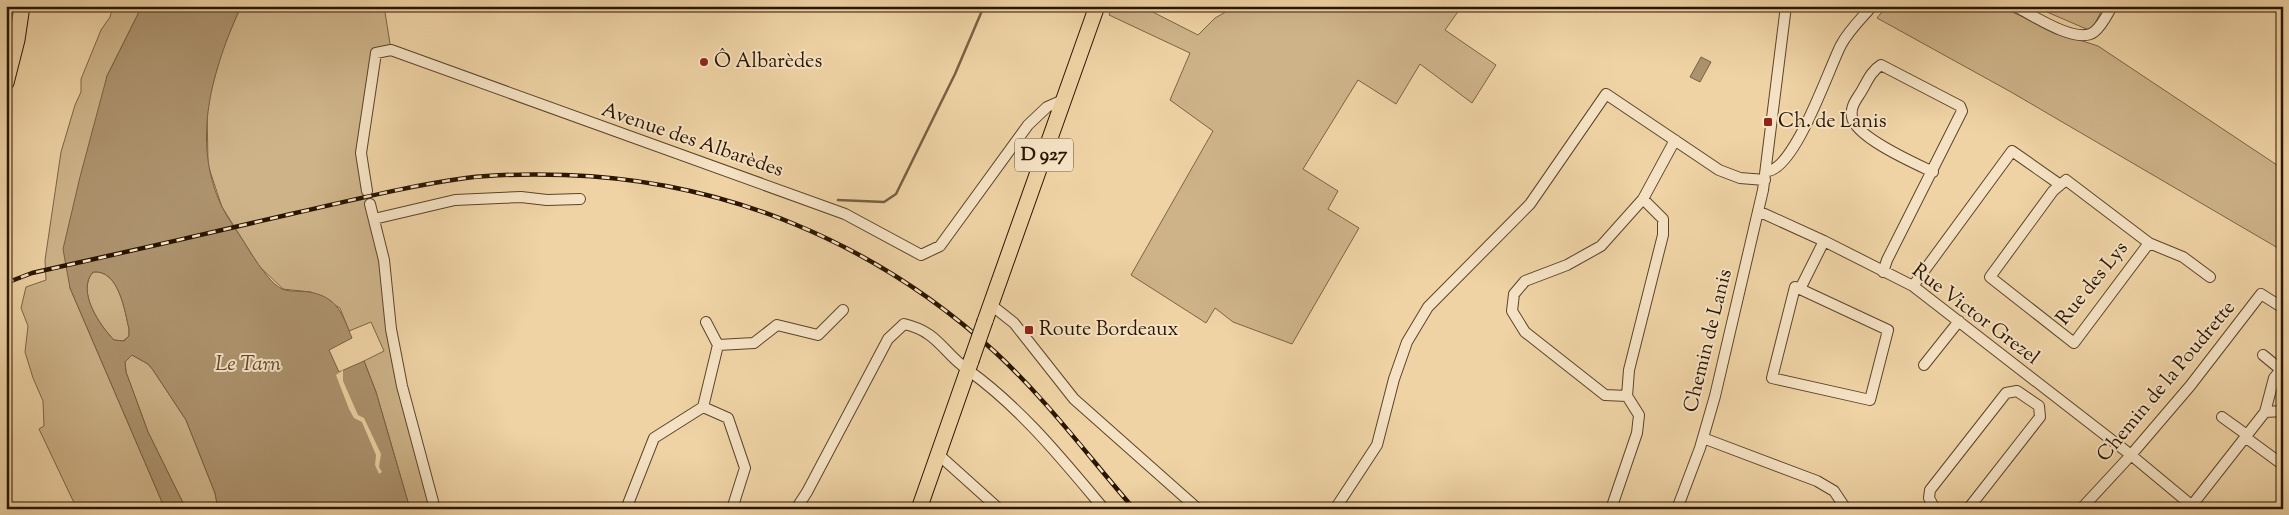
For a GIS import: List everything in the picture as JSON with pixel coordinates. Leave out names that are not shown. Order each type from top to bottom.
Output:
[{"type":"main road","points":[[6,83],[17,40],[22,6]]},
{"type":"main road","name":"D 927","points":[[919,509],[1097,6]]},
{"type":"street","name":"Chemin de Lanis","points":[[1677,509],[1702,438],[1714,396],[1766,175],[1786,6]]},
{"type":"street","points":[[1335,509],[1377,445],[1394,379],[1407,342],[1428,307],[1530,204],[1606,94],[1719,170],[1732,176],[1766,175],[1778,165],[1803,130],[1817,105],[1841,46],[1852,29],[1872,6]]},
{"type":"street","points":[[2015,6],[2079,36],[2093,33],[2101,25],[2112,6]]},
{"type":"street","name":"Avenue des Albarèdes","points":[[367,191],[361,153],[376,53],[391,50],[845,214],[921,255],[940,246],[1028,125],[1047,107],[1063,100]]},
{"type":"street","points":[[1883,272],[1933,172],[1962,111],[1960,106],[1881,65],[1874,69],[1852,108],[1852,118],[1859,130],[1898,154],[1933,172]]},
{"type":"street","points":[[1628,396],[1606,395],[1525,332],[1512,312],[1514,294],[1525,281],[1567,265],[1601,246],[1643,199],[1676,140]]},
{"type":"street","name":"Rue des Lys","points":[[1913,286],[2012,151],[2059,184]]},
{"type":"street","name":"Rue des Lys","points":[[2149,243],[2074,343],[1990,277],[2059,184],[2066,180],[2149,243],[2183,257],[2210,277]]},
{"type":"street","points":[[374,219],[455,200],[521,197],[547,200],[580,199]]},
{"type":"street","points":[[1611,509],[1638,433],[1639,415],[1628,396],[1629,370],[1648,304],[1663,236],[1663,219],[1643,199]]},
{"type":"street","points":[[370,204],[384,260],[391,330],[402,386],[435,509]]},
{"type":"street","name":"Rue Victor Grezel","points":[[1758,211],[1824,241],[1913,286],[2131,455],[2192,508]]},
{"type":"street","points":[[1800,289],[1824,241]]},
{"type":"street","points":[[1795,287],[1800,289],[1888,330],[1870,400],[1772,378],[1795,287]]},
{"type":"street","name":"Chemin de la Poudrette","points":[[2081,509],[2131,455],[2208,363],[2261,294],[2283,308]]},
{"type":"street","points":[[990,304],[1014,323],[1074,399],[1198,509]]},
{"type":"street","points":[[718,345],[754,343],[777,325],[818,335],[844,310]]},
{"type":"street","points":[[1924,365],[1959,321]]},
{"type":"street","points":[[626,509],[654,438],[704,407],[718,345],[706,322]]},
{"type":"street","points":[[796,509],[807,492],[888,339],[904,324],[920,328],[969,365],[1044,437],[1104,509]]},
{"type":"street","points":[[2192,508],[2265,412],[2274,378],[2282,368],[2263,355]]},
{"type":"street","points":[[2026,397],[2037,383]]},
{"type":"street","points":[[1934,509],[1929,498],[1930,490],[2006,393],[2017,391],[2038,406],[2040,417],[1968,509]]},
{"type":"street","points":[[704,407],[728,418],[745,468],[732,509]]},
{"type":"street","points":[[2265,412],[2283,411]]},
{"type":"street","points":[[2222,416],[2283,465]]},
{"type":"street","points":[[1702,438],[1816,481],[1834,491],[1846,509]]},
{"type":"street","points":[[938,455],[999,509]]},
{"type":"shaded area","points":[[113,6],[142,6],[107,76],[70,288],[165,509],[77,509],[39,429],[44,426],[43,401],[25,352],[28,326],[21,308],[26,287],[46,280],[45,260],[61,152],[75,105],[81,92],[81,79],[101,30],[110,17]]},
{"type":"shaded area","points":[[241,6],[384,6],[391,50],[376,53],[361,153],[365,183],[384,260],[391,329],[435,509],[410,509],[376,392],[364,361],[384,351],[371,322],[349,331],[340,308],[311,292],[283,289],[259,266],[222,207],[208,165],[207,106],[222,50]]},
{"type":"shaded area","points":[[1113,6],[1141,6],[1198,35],[1215,18],[1236,6],[1462,6],[1445,30],[1496,65],[1472,103],[1420,64],[1396,104],[1358,80],[1303,169],[1338,191],[1328,209],[1359,228],[1292,344],[1233,322],[1215,308],[1206,323],[1131,275],[1213,131],[1170,100],[1190,53],[1109,15]]},
{"type":"shaded area","points":[[1887,6],[1998,6],[2070,37],[2098,46],[2283,169],[2283,251],[2011,92],[1877,18]]},
{"type":"shaded area","points":[[2033,6],[2104,6],[2091,31]]},
{"type":"shaded area","points":[[93,272],[102,273],[109,277],[119,293],[129,329],[129,336],[123,341],[114,340],[102,326],[92,308],[87,289],[88,280]]},
{"type":"shaded area","points":[[132,355],[148,364],[153,370],[186,420],[215,493],[218,509],[186,509],[148,432],[126,372],[125,362]]},
{"type":"water","name":"Le Tarn","points":[[142,6],[241,6],[222,55],[209,105],[207,131],[212,182],[227,216],[266,275],[282,289],[319,294],[327,298],[333,302],[342,314],[352,338],[329,350],[339,372],[364,361],[376,392],[410,509],[218,509],[215,493],[186,420],[153,370],[148,364],[132,355],[125,362],[126,372],[148,432],[186,509],[165,509],[70,288],[63,249],[107,76]],"holes":[[[93,272],[102,273],[115,284],[123,303],[129,329],[129,336],[124,341],[114,340],[108,334],[88,298],[88,280]]]},
{"type":"water","points":[[1701,57],[1711,62],[1700,82],[1690,77]]},
{"type":"pier","points":[[343,370],[343,381],[358,415],[364,418],[381,454],[379,467],[382,472],[379,474],[375,465],[376,455],[362,422],[354,418],[349,409],[336,375]]},
{"type":"waterway","points":[[838,200],[884,202],[896,194],[955,74],[984,6]]},
{"type":"railway","points":[[6,283],[32,273],[378,194],[466,178],[565,175],[625,180],[683,189],[740,204],[795,225],[849,249],[900,279],[949,313],[995,352],[1032,389],[1134,509]]},
{"type":"place","name":"Ô Albarèdes","points":[[704,62]]},
{"type":"place","name":"Ch. de Lanis","points":[[1768,122]]},
{"type":"place","name":"Route Bordeaux","points":[[1029,330]]}]
